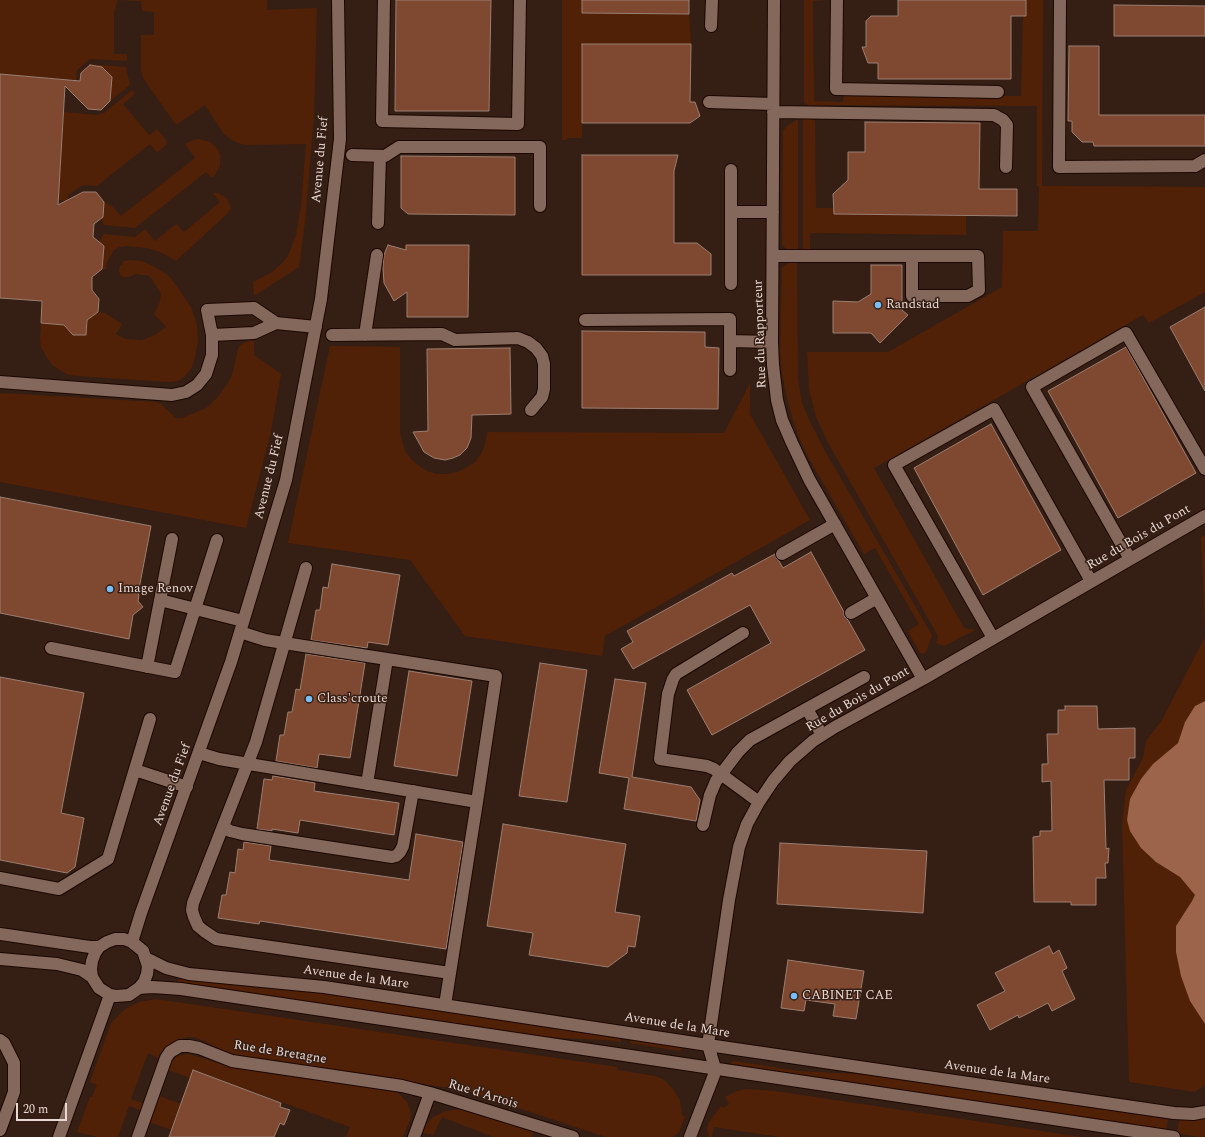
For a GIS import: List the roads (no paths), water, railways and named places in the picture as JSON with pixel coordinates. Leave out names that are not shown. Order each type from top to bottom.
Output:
[{"type":"street","name":"Avenue du Fief","points":[[132,942],[231,662],[286,480],[321,300],[340,139],[338,0]]},
{"type":"street","points":[[384,0],[382,121],[518,124],[520,0]]},
{"type":"street","points":[[711,26],[712,0]]},
{"type":"street","name":"Rue du Rapporteur","points":[[774,0],[772,342],[777,400],[782,420],[809,479],[923,678]]},
{"type":"street","points":[[837,0],[836,89],[998,92]]},
{"type":"street","points":[[1060,0],[1059,167],[1195,166],[1205,160]]},
{"type":"street","points":[[709,102],[773,108],[994,116],[1003,120],[1007,125],[1006,167]]},
{"type":"street","points":[[352,155],[385,156],[400,147],[540,147],[540,206]]},
{"type":"street","points":[[378,223],[380,156]]},
{"type":"street","points":[[731,170],[731,284]]},
{"type":"street","points":[[731,212],[773,212]]},
{"type":"street","points":[[365,335],[377,255]]},
{"type":"street","points":[[773,256],[912,256],[978,256],[979,290],[968,296],[912,296],[912,256]]},
{"type":"street","points":[[0,382],[172,395],[186,392],[197,385],[206,374],[212,355],[212,335],[207,310],[254,308],[276,323],[316,327]]},
{"type":"street","points":[[585,320],[730,319],[730,370]]},
{"type":"street","points":[[212,335],[254,333],[276,323]]},
{"type":"street","points":[[1130,559],[1032,387],[1126,333],[1205,469]]},
{"type":"street","points":[[332,335],[442,334],[455,340],[518,338],[528,342],[536,348],[542,356],[544,364],[544,389],[542,397],[531,410]]},
{"type":"street","points":[[730,341],[772,342]]},
{"type":"street","points":[[993,638],[894,465],[994,409],[1091,582]]},
{"type":"street","name":"Rue du Bois du Pont","points":[[715,1068],[708,1045],[729,900],[739,847],[747,824],[759,802],[773,781],[790,761],[822,735],[1205,516]]},
{"type":"street","points":[[782,554],[835,524]]},
{"type":"street","points":[[147,666],[172,539]]},
{"type":"street","points":[[51,648],[175,672],[217,540]]},
{"type":"street","points":[[306,568],[256,742],[193,903],[192,910],[194,917],[198,926],[210,936],[224,940],[450,973]]},
{"type":"street","points":[[851,613],[877,598]]},
{"type":"street","points":[[160,600],[195,609],[242,627],[265,640],[496,676],[478,802],[445,1005]]},
{"type":"street","points":[[743,633],[676,674],[670,685],[668,694],[660,759],[707,766],[759,802]]},
{"type":"street","points":[[367,784],[387,660]]},
{"type":"street","points":[[703,825],[710,795],[720,774],[750,740],[864,677]]},
{"type":"street","points":[[807,709],[822,735]]},
{"type":"street","points":[[0,878],[59,888],[108,858],[150,719]]},
{"type":"street","points":[[199,753],[219,759],[478,802]]},
{"type":"street","points":[[135,770],[187,787]]},
{"type":"street","points":[[223,827],[230,831],[242,834],[392,857],[396,856],[403,846],[413,791]]},
{"type":"street","points":[[0,934],[80,946],[99,947]]},
{"type":"street","points":[[132,942],[124,939],[115,939],[99,947],[92,961],[91,969],[92,976],[99,988],[110,995],[129,995],[139,988],[144,982],[148,966],[146,958]]},
{"type":"street","name":"Avenue de la Mare","points":[[132,942],[143,951],[146,958],[166,968],[189,974],[324,987],[1174,1113],[1193,1114],[1205,1112]]},
{"type":"street","points":[[0,959],[57,964],[82,970],[92,976]]},
{"type":"street","points":[[139,988],[153,987],[181,989],[1174,1137]]},
{"type":"street","points":[[59,1137],[110,995]]},
{"type":"street","points":[[0,1040],[4,1044],[14,1064],[14,1092],[0,1130]]},
{"type":"street","name":"Rue de Bretagne","points":[[138,1137],[166,1058],[170,1052],[180,1046],[199,1048],[232,1061],[402,1086],[430,1093]]},
{"type":"street","points":[[690,1137],[714,1075],[715,1068]]},
{"type":"street","name":"Rue d'Artois","points":[[414,1137],[430,1093],[573,1137]]},
{"type":"place","name":"Randstad","points":[[878,305]]},
{"type":"place","name":"Image Renov","points":[[110,589]]},
{"type":"place","name":"Class'croute","points":[[309,699]]},
{"type":"place","name":"CABINET CAE","points":[[794,996]]}]
